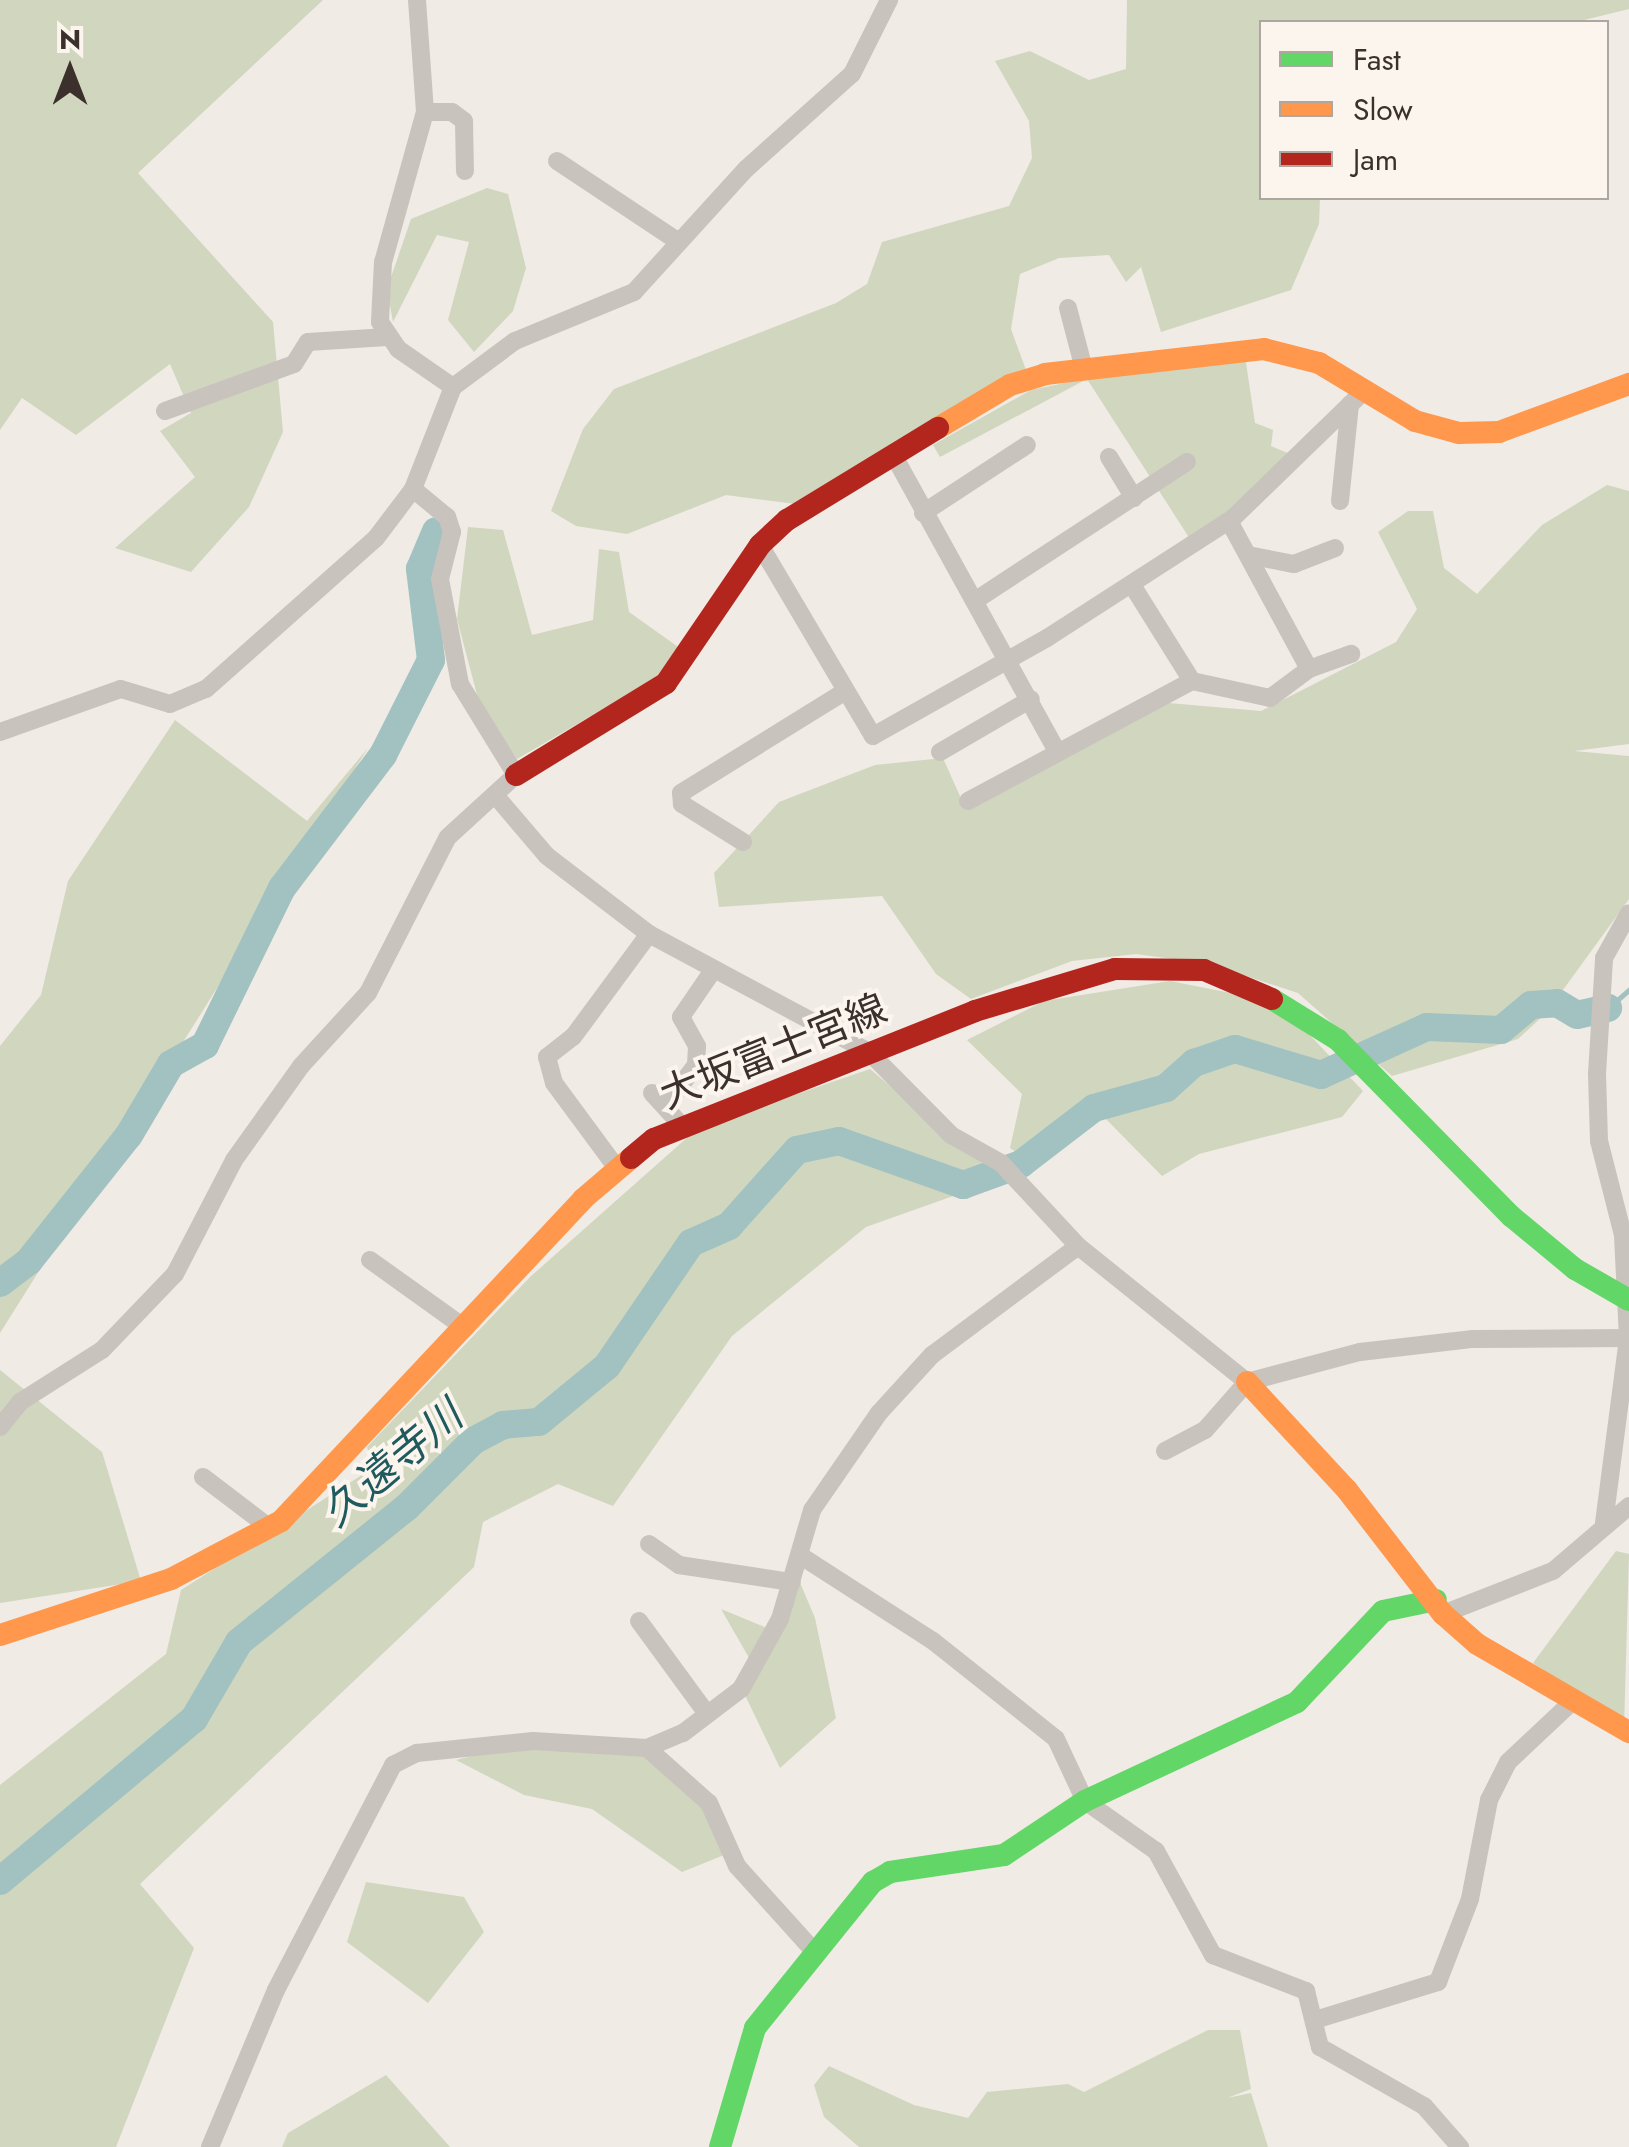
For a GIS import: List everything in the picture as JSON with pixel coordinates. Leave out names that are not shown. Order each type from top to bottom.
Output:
[{"type":"street","points":[[417,0],[425,112],[383,262],[380,322],[388,338],[452,386]]},
{"type":"street","points":[[0,732],[120,689],[170,704],[206,689],[376,538],[413,489],[452,386],[515,341],[634,292],[746,169],[852,74],[890,0]]},
{"type":"street","points":[[425,112],[452,112],[464,121],[465,171]]},
{"type":"street","points":[[557,160],[679,242]]},
{"type":"street","points":[[1068,308],[1084,370]]},
{"type":"street","points":[[165,411],[294,364],[308,342],[388,338]]},
{"type":"street","points":[[0,1427],[20,1402],[102,1350],[175,1274],[234,1160],[301,1066],[368,994],[448,837],[516,774],[666,683],[760,546],[787,520],[1010,385],[1084,370],[1264,349],[1319,363],[1356,399],[1459,433],[1498,432],[1629,384]]},
{"type":"street","points":[[1340,501],[1356,399]]},
{"type":"street","points":[[760,546],[873,736],[1132,585],[1229,520],[1356,399]]},
{"type":"street","points":[[923,513],[1027,446]]},
{"type":"street","points":[[894,456],[923,513],[1010,657],[1056,750]]},
{"type":"street","points":[[1109,457],[1134,498]]},
{"type":"street","points":[[976,600],[1187,462]]},
{"type":"street","points":[[413,489],[448,517],[452,532],[440,579],[456,668],[484,732],[516,774]]},
{"type":"street","points":[[1229,520],[1309,669]]},
{"type":"street","points":[[1248,555],[1294,564],[1335,548]]},
{"type":"street","points":[[1132,585],[1192,680]]},
{"type":"street","points":[[968,802],[1056,750],[1192,680],[1270,698],[1309,669],[1351,654]]},
{"type":"street","points":[[743,842],[682,804],[681,794],[844,692]]},
{"type":"street","points":[[940,752],[1031,699]]},
{"type":"street","points":[[495,795],[548,856],[650,934],[870,1052],[951,1134],[1007,1170],[1078,1246],[1247,1382],[1440,1607],[1477,1644],[1629,1732]]},
{"type":"street","points":[[1604,1523],[1628,1338],[1628,1300],[1623,1235],[1599,1140],[1600,1000],[1604,958],[1629,913]]},
{"type":"street","points":[[616,1167],[554,1083],[548,1057],[573,1037],[650,934]]},
{"type":"street","name":"大坂富士宮線","points":[[0,1636],[172,1580],[270,1528],[332,1476],[616,1167],[682,1126],[1059,980],[1158,964],[1248,983],[1338,1040],[1511,1216],[1575,1269],[1628,1300]]},
{"type":"street","points":[[682,1126],[659,1099],[696,1065],[698,1046],[681,1017],[714,969]]},
{"type":"street","points":[[210,2147],[276,1990],[393,1765],[417,1753],[533,1742],[647,1748],[707,1714],[756,1670],[792,1582],[812,1510],[909,1376],[1078,1246]]},
{"type":"street","points":[[370,1260],[465,1328]]},
{"type":"street","points":[[1165,1451],[1206,1430],[1247,1382],[1360,1352],[1473,1339],[1628,1338]]},
{"type":"street","points":[[204,1477],[270,1528]]},
{"type":"street","points":[[720,2147],[755,2028],[814,1950],[890,1872],[1004,1855],[1086,1801],[1298,1702],[1383,1611],[1440,1607],[1553,1571],[1604,1523],[1629,1506]]},
{"type":"street","points":[[649,1544],[679,1565],[792,1582]]},
{"type":"street","points":[[801,1556],[875,1599],[1056,1739],[1086,1801],[1156,1851],[1213,1955],[1306,1991],[1320,2047],[1424,2106],[1460,2147]]},
{"type":"street","points":[[640,1621],[707,1714]]},
{"type":"street","points":[[1314,2020],[1438,1982],[1470,1899],[1489,1800],[1508,1762],[1575,1699]]},
{"type":"street","points":[[647,1748],[708,1803],[737,1866],[814,1950]]},
{"type":"green space","points":[[0,0],[323,0],[138,173],[273,322],[283,432],[249,507],[191,572],[115,548],[195,477],[160,431],[191,413],[170,364],[76,435],[22,398],[0,430]]},
{"type":"green space","points":[[1127,0],[1629,0],[1629,9],[1584,20],[1259,20],[1259,200],[1320,200],[1319,224],[1291,290],[1161,332],[1141,267],[1126,282],[1109,255],[1059,258],[1020,274],[1011,329],[1026,370],[796,504],[726,495],[627,534],[576,526],[551,511],[583,429],[614,389],[836,303],[867,284],[882,242],[1009,206],[1032,158],[1029,121],[995,61],[1030,51],[1089,80],[1126,69]]},
{"type":"green space","points":[[487,188],[508,194],[526,268],[513,311],[474,352],[448,320],[469,242],[437,235],[393,322],[387,289],[411,219]]},
{"type":"green space","points":[[1245,356],[1255,423],[1273,430],[1271,446],[1290,454],[1238,513],[1190,539],[1087,379],[940,457],[933,445],[1031,390],[1089,378]]},
{"type":"green space","points":[[1607,485],[1629,491],[1629,744],[1574,751],[1629,756],[1629,899],[1547,1012],[1518,1039],[1392,1076],[1298,993],[1210,964],[1136,954],[1072,961],[971,999],[936,974],[882,896],[719,907],[714,873],[779,802],[875,765],[943,758],[963,803],[1169,703],[1261,711],[1396,642],[1417,609],[1378,532],[1408,511],[1433,511],[1444,568],[1477,594],[1542,525]]},
{"type":"green space","points":[[468,527],[503,530],[532,635],[593,620],[599,549],[619,552],[629,612],[681,649],[653,680],[517,759],[480,706],[457,619]]},
{"type":"green space","points":[[175,720],[307,821],[368,748],[0,1333],[0,1046],[41,995],[68,881]]},
{"type":"green space","points":[[1170,981],[1261,999],[1304,1029],[1363,1091],[1342,1117],[1199,1154],[1162,1176],[1102,1115],[1038,1167],[1010,1148],[1022,1094],[967,1040],[1044,1001]]},
{"type":"green space","points":[[870,1069],[1001,1179],[866,1227],[732,1336],[613,1506],[558,1484],[483,1522],[474,1567],[140,1884],[194,1948],[116,2147],[0,2147],[0,1785],[166,1654],[181,1590],[373,1468],[367,1447],[530,1277],[698,1128]]},
{"type":"green space","points":[[0,1370],[102,1452],[141,1581],[0,1603]]},
{"type":"green space","points":[[1616,1551],[1629,1554],[1624,1728],[1533,1663]]},
{"type":"green space","points":[[796,1573],[815,1618],[836,1718],[780,1768],[744,1693],[756,1670],[721,1609],[774,1631]]},
{"type":"green space","points":[[533,1741],[643,1747],[709,1803],[724,1855],[682,1872],[592,1809],[524,1795],[456,1760]]},
{"type":"green space","points":[[366,1882],[464,1897],[484,1932],[428,2003],[347,1942]]},
{"type":"green space","points":[[1208,2030],[1240,2030],[1251,2089],[1227,2098],[1251,2093],[1268,2147],[859,2147],[824,2117],[814,2085],[829,2066],[914,2105],[968,2118],[987,2092],[1068,2084],[1084,2092]]},
{"type":"green space","points":[[386,2075],[450,2147],[282,2147],[288,2133]]},
{"type":"waterway","points":[[0,1283],[29,1261],[129,1135],[171,1064],[205,1045],[282,888],[383,755],[431,660],[420,569],[436,531]]},
{"type":"waterway","points":[[1608,1008],[1629,990]]},
{"type":"waterway","name":"久遠寺川","points":[[0,1881],[194,1719],[239,1642],[407,1507],[473,1441],[503,1425],[539,1422],[607,1366],[691,1243],[729,1226],[797,1150],[839,1141],[963,1185],[1021,1164],[1094,1108],[1166,1088],[1194,1063],[1235,1049],[1321,1075],[1427,1027],[1501,1030],[1531,1005],[1557,1003],[1577,1015],[1608,1008]]},
{"type":"traffic: fast","points":[[1272,999],[1338,1040],[1511,1216],[1575,1269],[1629,1300]]},
{"type":"traffic: fast","points":[[720,2147],[755,2028],[873,1882],[890,1872],[1004,1855],[1085,1801],[1297,1702],[1383,1611],[1436,1600]]},
{"type":"traffic: slow","points":[[938,428],[1010,385],[1045,374],[1264,349],[1319,363],[1415,421],[1459,433],[1499,432],[1629,384]]},
{"type":"traffic: slow","points":[[0,1635],[171,1579],[281,1521],[583,1199],[631,1158]]},
{"type":"traffic: slow","points":[[1247,1382],[1347,1490],[1443,1614],[1477,1644],[1629,1732]]},
{"type":"traffic: jam","points":[[516,775],[666,683],[760,545],[787,520],[938,428]]},
{"type":"traffic: jam","points":[[631,1158],[654,1139],[975,1011],[1115,969],[1204,970],[1272,999]]}]
